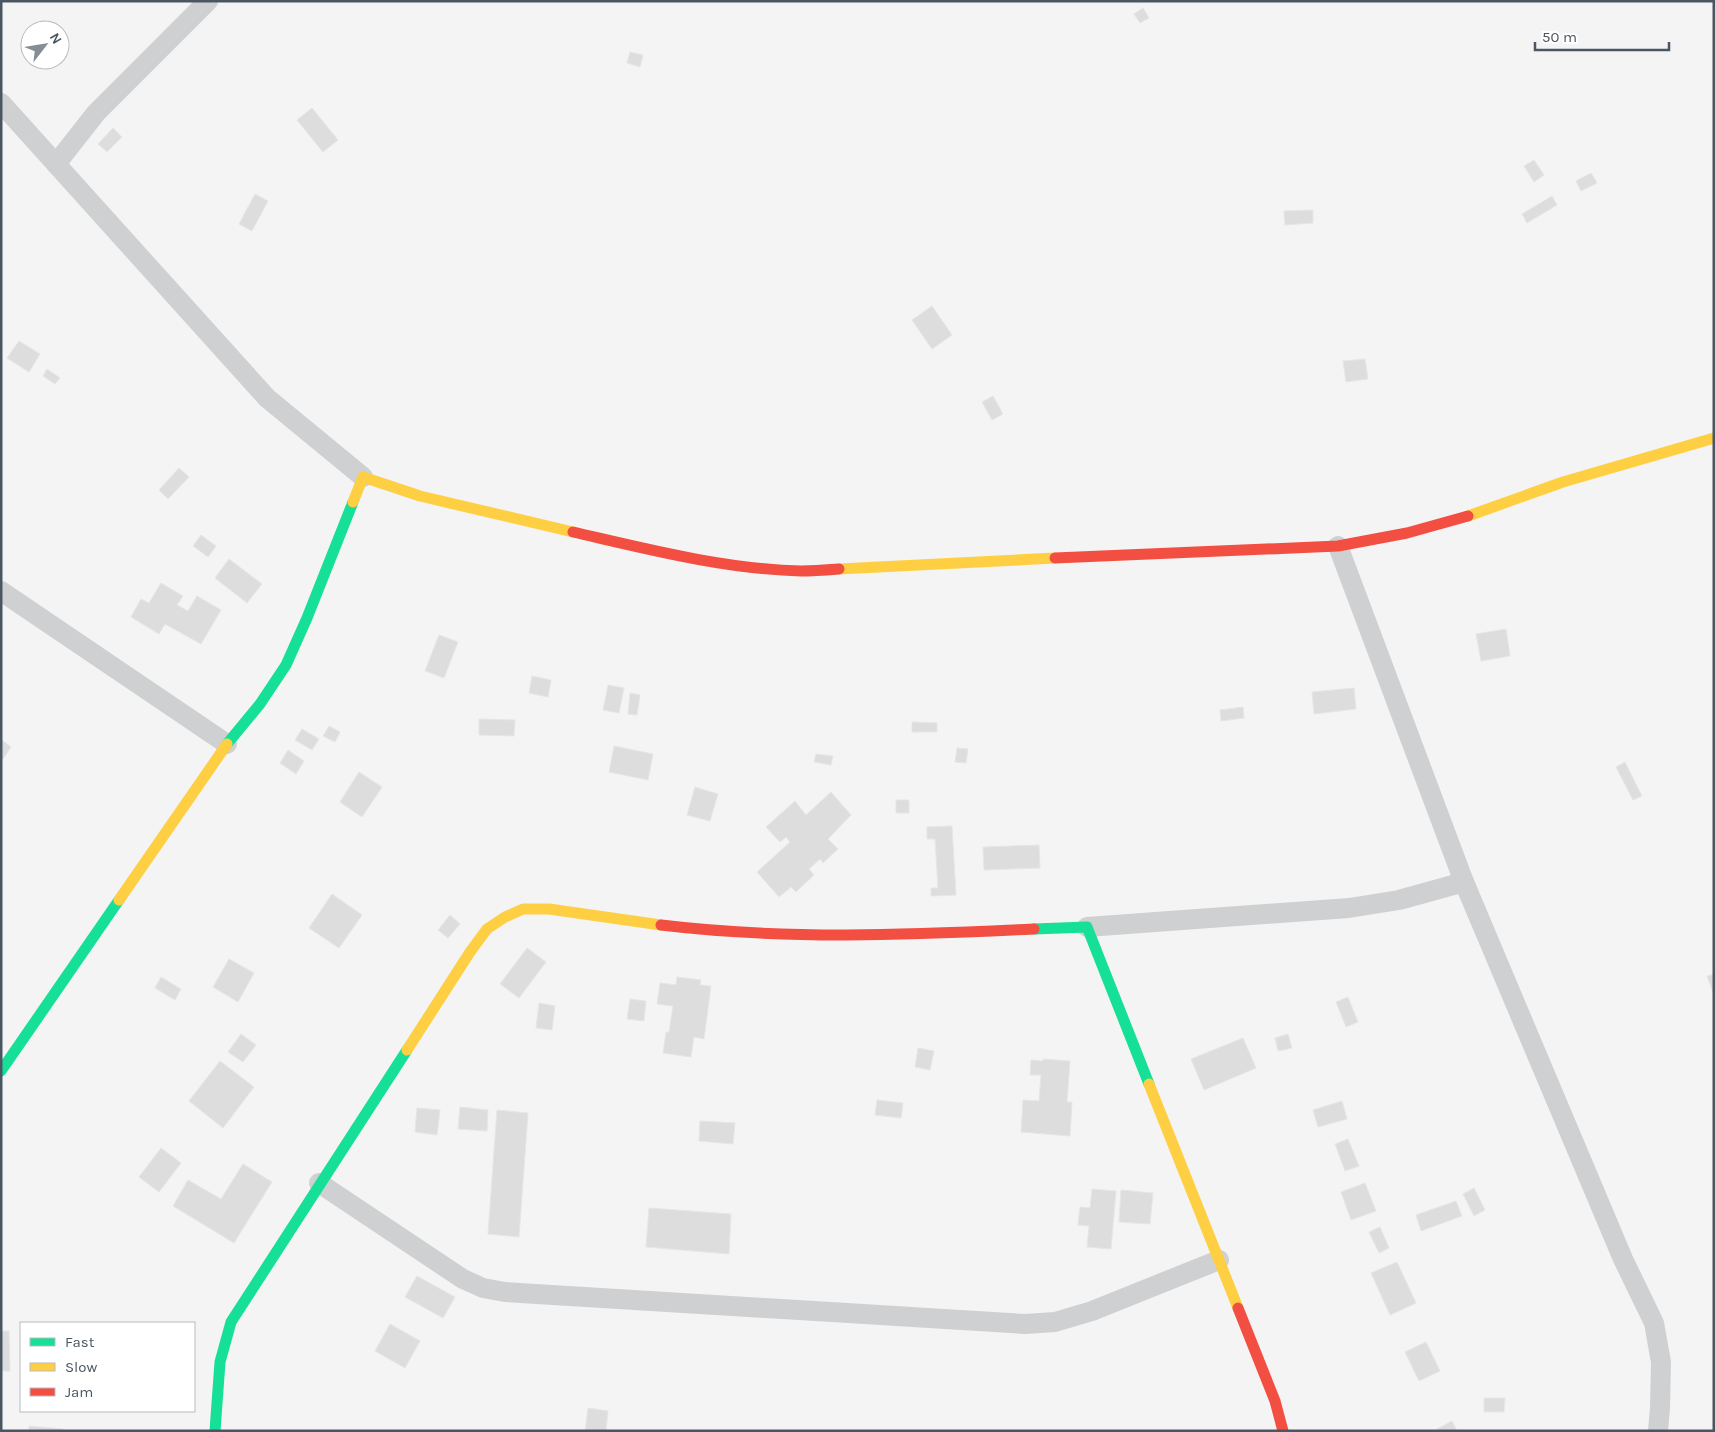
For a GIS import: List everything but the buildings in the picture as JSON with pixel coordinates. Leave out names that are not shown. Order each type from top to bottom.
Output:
[{"type":"street","points":[[56,164],[96,114],[208,1]]},
{"type":"street","points":[[1,103],[267,398],[363,477],[470,510],[666,553],[739,565],[801,571],[1130,554],[1338,546],[1366,542],[1423,529],[1474,514],[1604,469],[1714,438]]},
{"type":"street","points":[[1,1071],[228,744],[260,704],[286,665],[307,618],[363,477]]},
{"type":"street","points":[[1338,546],[1464,882],[1623,1259],[1654,1323],[1661,1362],[1658,1431]]},
{"type":"street","points":[[1,591],[228,744]]},
{"type":"street","points":[[215,1431],[219,1361],[223,1342],[231,1322],[319,1183],[470,952],[487,929],[505,917],[523,909],[549,909],[709,931],[865,936],[1087,927],[1348,908],[1399,900],[1464,882]]},
{"type":"street","points":[[1087,927],[1275,1401],[1283,1431]]},
{"type":"street","points":[[319,1183],[463,1279],[483,1288],[505,1292],[1025,1324],[1055,1322],[1092,1311],[1219,1260]]},
{"type":"traffic: fast","points":[[227,744],[260,704],[286,665],[307,618],[353,502]]},
{"type":"traffic: fast","points":[[1,1071],[119,900]]},
{"type":"traffic: fast","points":[[1034,929],[1087,927],[1149,1084]]},
{"type":"traffic: fast","points":[[215,1431],[220,1362],[231,1322],[407,1050]]},
{"type":"traffic: slow","points":[[1468,516],[1563,482],[1714,438]]},
{"type":"traffic: slow","points":[[353,502],[363,477],[420,496],[573,532]]},
{"type":"traffic: slow","points":[[839,569],[1055,558]]},
{"type":"traffic: slow","points":[[119,900],[227,744]]},
{"type":"traffic: slow","points":[[407,1050],[470,952],[487,929],[505,917],[523,909],[549,909],[661,925]]},
{"type":"traffic: slow","points":[[1149,1084],[1238,1308]]},
{"type":"traffic: jam","points":[[1055,558],[1338,546],[1407,533],[1468,516]]},
{"type":"traffic: jam","points":[[573,532],[686,557],[743,566],[801,571],[839,569]]},
{"type":"traffic: jam","points":[[661,925],[754,933],[847,935],[1034,929]]},
{"type":"traffic: jam","points":[[1238,1308],[1275,1401],[1283,1431]]}]
